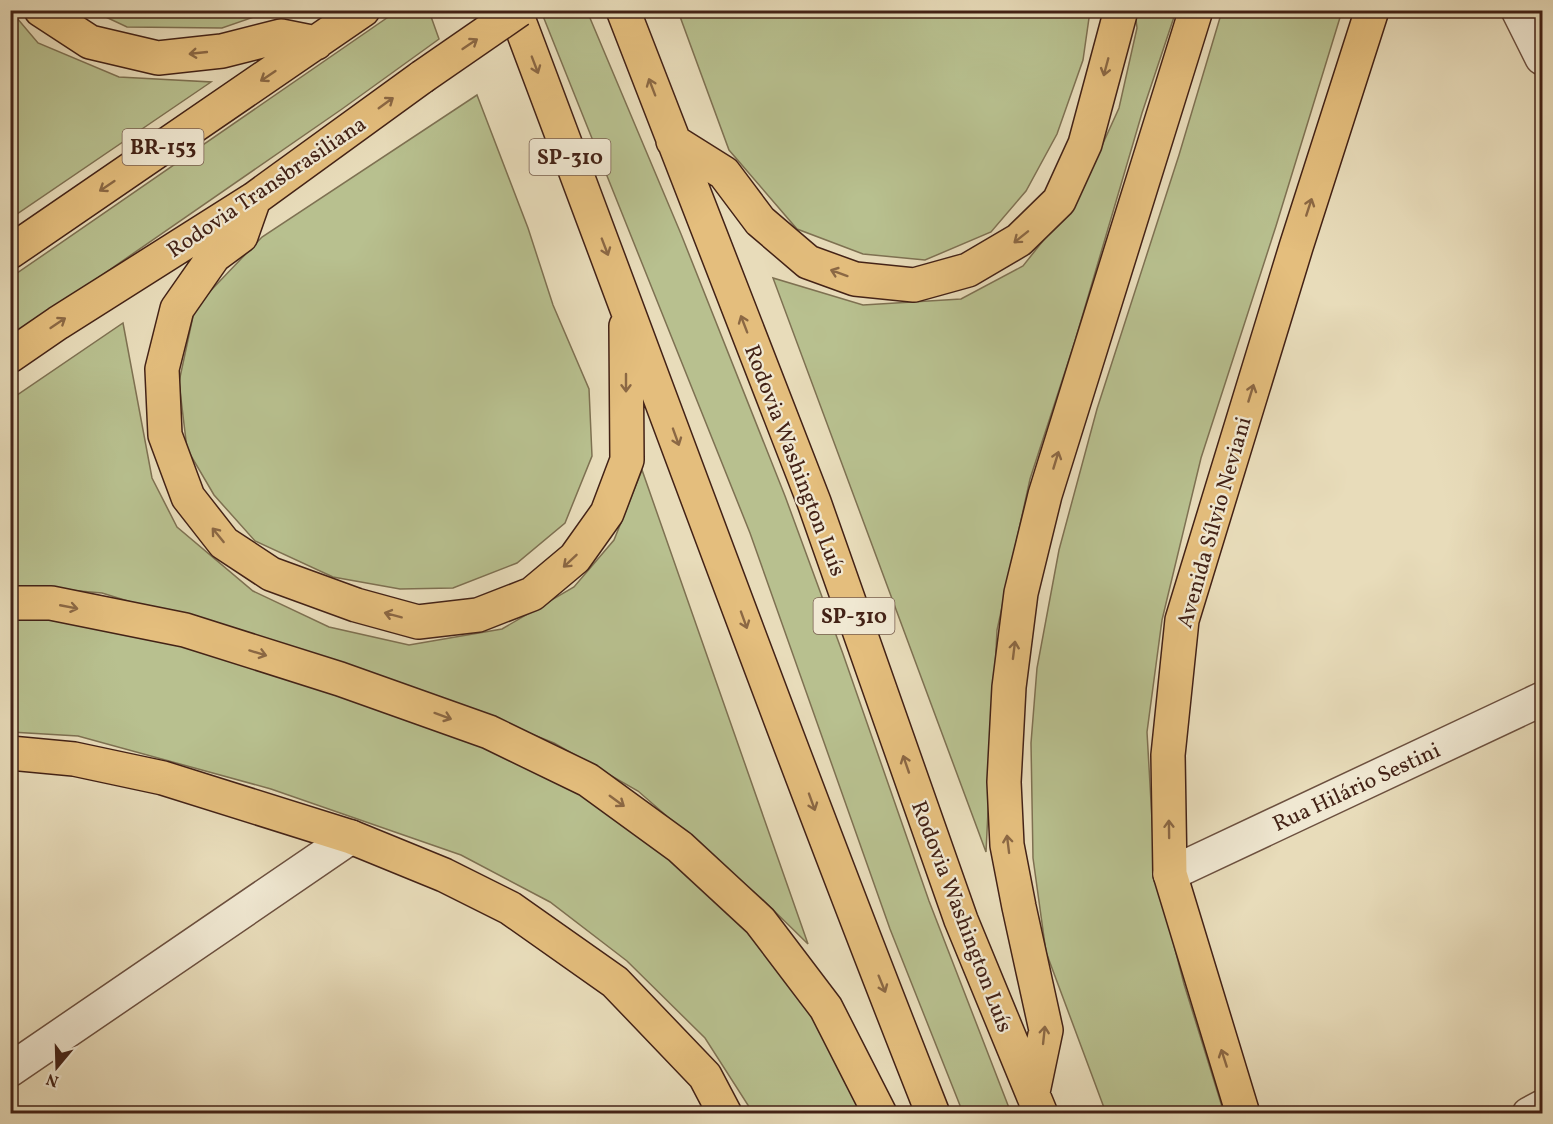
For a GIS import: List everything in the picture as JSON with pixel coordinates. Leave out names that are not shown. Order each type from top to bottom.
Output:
[{"type":"main road","points":[[41,10],[90,42],[158,58],[222,51],[281,36],[316,43]]},
{"type":"main road","name":"BR-153","points":[[10,252],[363,10]]},
{"type":"main road","name":"Rodovia Transbrasiliana","points":[[10,356],[58,323],[254,200],[517,10]]},
{"type":"main road","name":"SP-310","points":[[517,10],[842,885],[933,1113]]},
{"type":"main road","name":"Rodovia Washington Luís","points":[[623,10],[814,502],[961,920],[1037,1103]]},
{"type":"main road","points":[[673,141],[724,173],[760,221],[808,262],[855,279],[914,285],[968,270],[1019,240],[1059,201],[1085,144],[1121,10]]},
{"type":"main road","points":[[1037,1103],[1046,1030],[1018,907],[1007,845],[1004,782],[1010,687],[1021,593],[1045,495],[1196,10]]},
{"type":"main road","name":"Avenida Sílvio Neviani","points":[[1242,1113],[1170,874],[1168,755],[1182,620],[1296,247],[1372,10]]},
{"type":"main road","points":[[254,200],[241,236],[214,256],[177,309],[162,369],[165,435],[188,497],[224,543],[271,574],[356,605],[418,622],[478,615],[532,594],[575,558],[607,513],[627,460],[626,303]]},
{"type":"main road","points":[[10,603],[51,603],[185,630],[340,679],[489,732],[588,780],[680,847],[760,921],[826,1008],[880,1113]]},
{"type":"main road","points":[[10,753],[74,759],[163,778],[351,837],[444,875],[510,908],[615,982],[705,1076],[725,1113]]},
{"type":"street","points":[[1518,10],[1542,58]]},
{"type":"street","name":"Rua Hilário Sestini","points":[[1170,874],[1542,699]]},
{"type":"street","points":[[10,1070],[351,837]]},
{"type":"street","points":[[1529,1113],[1542,1107]]},
{"type":"green space","points":[[678,10],[1090,11],[1083,60],[1057,134],[1026,191],[991,232],[925,260],[863,254],[797,229],[729,150]]},
{"type":"green space","points":[[11,11],[38,43],[119,77],[211,82],[11,218]]},
{"type":"green space","points":[[93,11],[271,11],[222,28],[127,27]]},
{"type":"green space","points":[[397,11],[429,11],[439,39],[342,109],[11,338],[10,278]]},
{"type":"green space","points":[[541,11],[587,11],[681,234],[785,496],[929,901],[1011,1113],[963,1113],[890,929],[750,533]]},
{"type":"green space","points":[[1135,11],[1176,11],[1142,113],[1075,341],[1030,479],[997,630],[986,852],[773,278],[863,305],[961,299],[1023,266],[1080,194],[1119,108],[1137,28]]},
{"type":"green space","points":[[1222,11],[1342,11],[1201,458],[1162,620],[1147,732],[1155,872],[1184,984],[1224,1113],[1106,1113],[1046,952],[1033,858],[1031,743],[1037,668],[1059,550],[1097,409],[1179,155]]},
{"type":"green space","points":[[477,95],[528,228],[553,305],[589,389],[592,456],[565,523],[517,563],[453,588],[400,589],[333,577],[255,541],[214,495],[187,449],[179,382],[195,307],[262,237]]},
{"type":"green space","points":[[123,323],[152,478],[177,527],[253,591],[329,627],[409,645],[502,629],[574,587],[614,540],[642,470],[808,944],[761,898],[638,791],[554,743],[435,696],[102,593],[11,585],[10,400]]},
{"type":"green space","points":[[10,617],[39,618],[173,642],[375,699],[584,787],[676,855],[746,924],[838,1047],[868,1113],[753,1113],[705,1038],[627,961],[550,902],[461,855],[271,789],[78,736],[11,732]]}]
